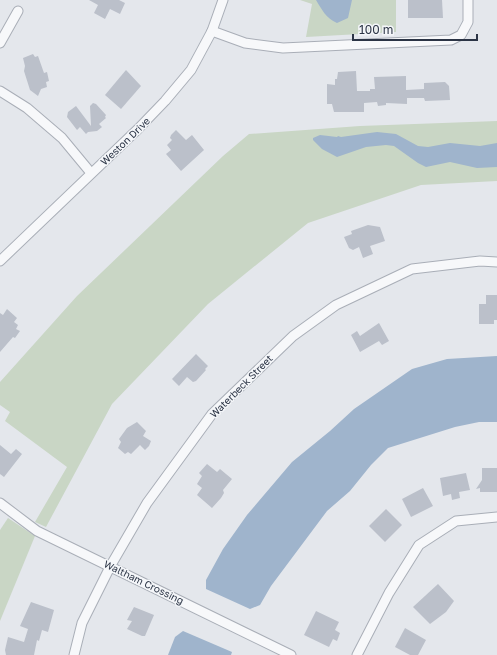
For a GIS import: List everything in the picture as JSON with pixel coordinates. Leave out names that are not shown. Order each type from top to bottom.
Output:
[{"type":"street","name":"Weston Drive","points":[[0,261],[138,129],[191,70],[212,31],[223,0]]},
{"type":"street","points":[[212,31],[246,43],[283,48],[451,40],[461,35],[468,22],[468,0]]},
{"type":"street","points":[[0,42],[18,11]]},
{"type":"street","points":[[0,90],[27,108],[62,138],[91,173]]},
{"type":"street","name":"Waterbeck Street","points":[[74,655],[82,623],[111,565],[147,503],[212,414],[293,336],[336,305],[412,269],[480,261],[497,262]]},
{"type":"street","name":"Waltham Crossing","points":[[0,503],[37,531],[111,565],[291,655]]},
{"type":"street","points":[[357,655],[389,593],[419,545],[456,521],[497,517]]},
{"type":"green space","points":[[300,0],[396,0],[396,32],[306,37],[312,4]]},
{"type":"green space","points":[[497,121],[497,181],[421,185],[308,223],[208,304],[112,404],[46,527],[35,522],[67,467],[5,421],[10,412],[0,405],[0,382],[77,296],[223,156],[249,134],[360,126]]},
{"type":"green space","points":[[8,518],[35,536],[0,621],[0,530]]},
{"type":"water","points":[[316,0],[352,0],[348,18],[337,23],[333,21]]},
{"type":"water","points":[[377,132],[396,134],[418,146],[428,147],[450,143],[480,146],[497,143],[497,167],[477,168],[450,162],[426,167],[394,146],[386,145],[366,147],[337,157],[322,149],[313,140],[313,138],[320,135],[341,137]]},
{"type":"water","points":[[497,356],[497,422],[479,422],[455,427],[388,448],[371,465],[350,491],[327,511],[271,586],[260,605],[250,609],[206,589],[206,580],[223,549],[247,515],[292,462],[354,409],[412,369],[447,359]]},
{"type":"water","points":[[183,631],[232,652],[231,655],[168,655],[175,637]]},
{"type":"building","points":[[89,0],[119,0],[125,3],[120,14],[110,9],[105,19],[94,13],[98,5]]},
{"type":"building","points":[[408,0],[442,0],[443,18],[408,18]]},
{"type":"building","points":[[33,54],[35,57],[38,56],[44,73],[47,72],[49,81],[46,82],[47,87],[41,89],[38,96],[30,90],[24,71],[25,66],[23,58]]},
{"type":"building","points":[[126,70],[141,86],[121,109],[105,95]]},
{"type":"building","points":[[356,71],[357,91],[370,91],[370,89],[375,89],[374,77],[406,76],[406,90],[424,89],[424,83],[445,82],[449,86],[450,100],[425,101],[424,98],[407,98],[407,104],[386,103],[386,105],[378,106],[377,102],[364,103],[364,112],[334,112],[332,104],[327,104],[327,84],[335,85],[335,79],[337,79],[338,72]]},
{"type":"building","points":[[93,103],[96,104],[106,115],[106,118],[99,124],[102,127],[97,131],[88,132],[86,134],[80,127],[77,130],[67,117],[68,112],[76,106],[91,126],[90,106]]},
{"type":"building","points":[[176,130],[186,140],[192,135],[204,150],[181,171],[166,154],[171,150],[167,145],[172,140],[170,138],[171,135]]},
{"type":"building","points":[[368,225],[380,227],[385,241],[370,246],[373,254],[363,258],[359,247],[353,250],[349,248],[344,237],[352,234],[351,231]]},
{"type":"building","points":[[486,295],[497,295],[497,320],[494,320],[494,324],[479,324],[479,304],[486,304]]},
{"type":"building","points":[[7,309],[17,318],[14,322],[18,325],[16,329],[20,331],[15,338],[13,337],[0,352],[0,313],[3,315]]},
{"type":"building","points":[[379,323],[389,341],[382,345],[379,341],[360,352],[351,335],[357,331],[360,336]]},
{"type":"building","points":[[196,354],[208,366],[205,369],[206,370],[196,381],[193,382],[187,377],[179,386],[172,379]]},
{"type":"building","points":[[137,422],[146,431],[143,436],[151,441],[145,450],[140,445],[131,454],[128,452],[125,454],[118,448],[121,442],[119,439],[127,428]]},
{"type":"building","points":[[0,445],[11,454],[16,449],[22,454],[4,477],[0,474]]},
{"type":"building","points":[[207,464],[217,472],[220,469],[232,479],[223,490],[224,493],[221,498],[212,508],[197,495],[202,488],[197,484],[202,476],[199,473]]},
{"type":"building","points":[[482,468],[497,468],[497,492],[480,492],[480,488],[476,489],[482,480]]},
{"type":"building","points":[[466,473],[470,490],[459,492],[460,498],[452,500],[451,494],[443,496],[440,478]]},
{"type":"building","points":[[423,488],[433,506],[411,517],[402,499]]},
{"type":"building","points":[[386,509],[402,525],[385,542],[369,526]]},
{"type":"building","points":[[438,584],[454,601],[446,612],[430,624],[413,607]]},
{"type":"building","points":[[31,602],[54,610],[48,632],[42,630],[39,641],[37,640],[34,655],[6,655],[5,650],[8,637],[24,642],[28,629],[20,626]]},
{"type":"building","points":[[134,607],[154,615],[145,636],[127,629],[132,621],[127,620]]},
{"type":"building","points":[[316,611],[339,622],[335,630],[340,633],[337,641],[333,639],[329,647],[304,635]]},
{"type":"building","points":[[405,628],[426,640],[418,655],[410,655],[395,647]]}]
